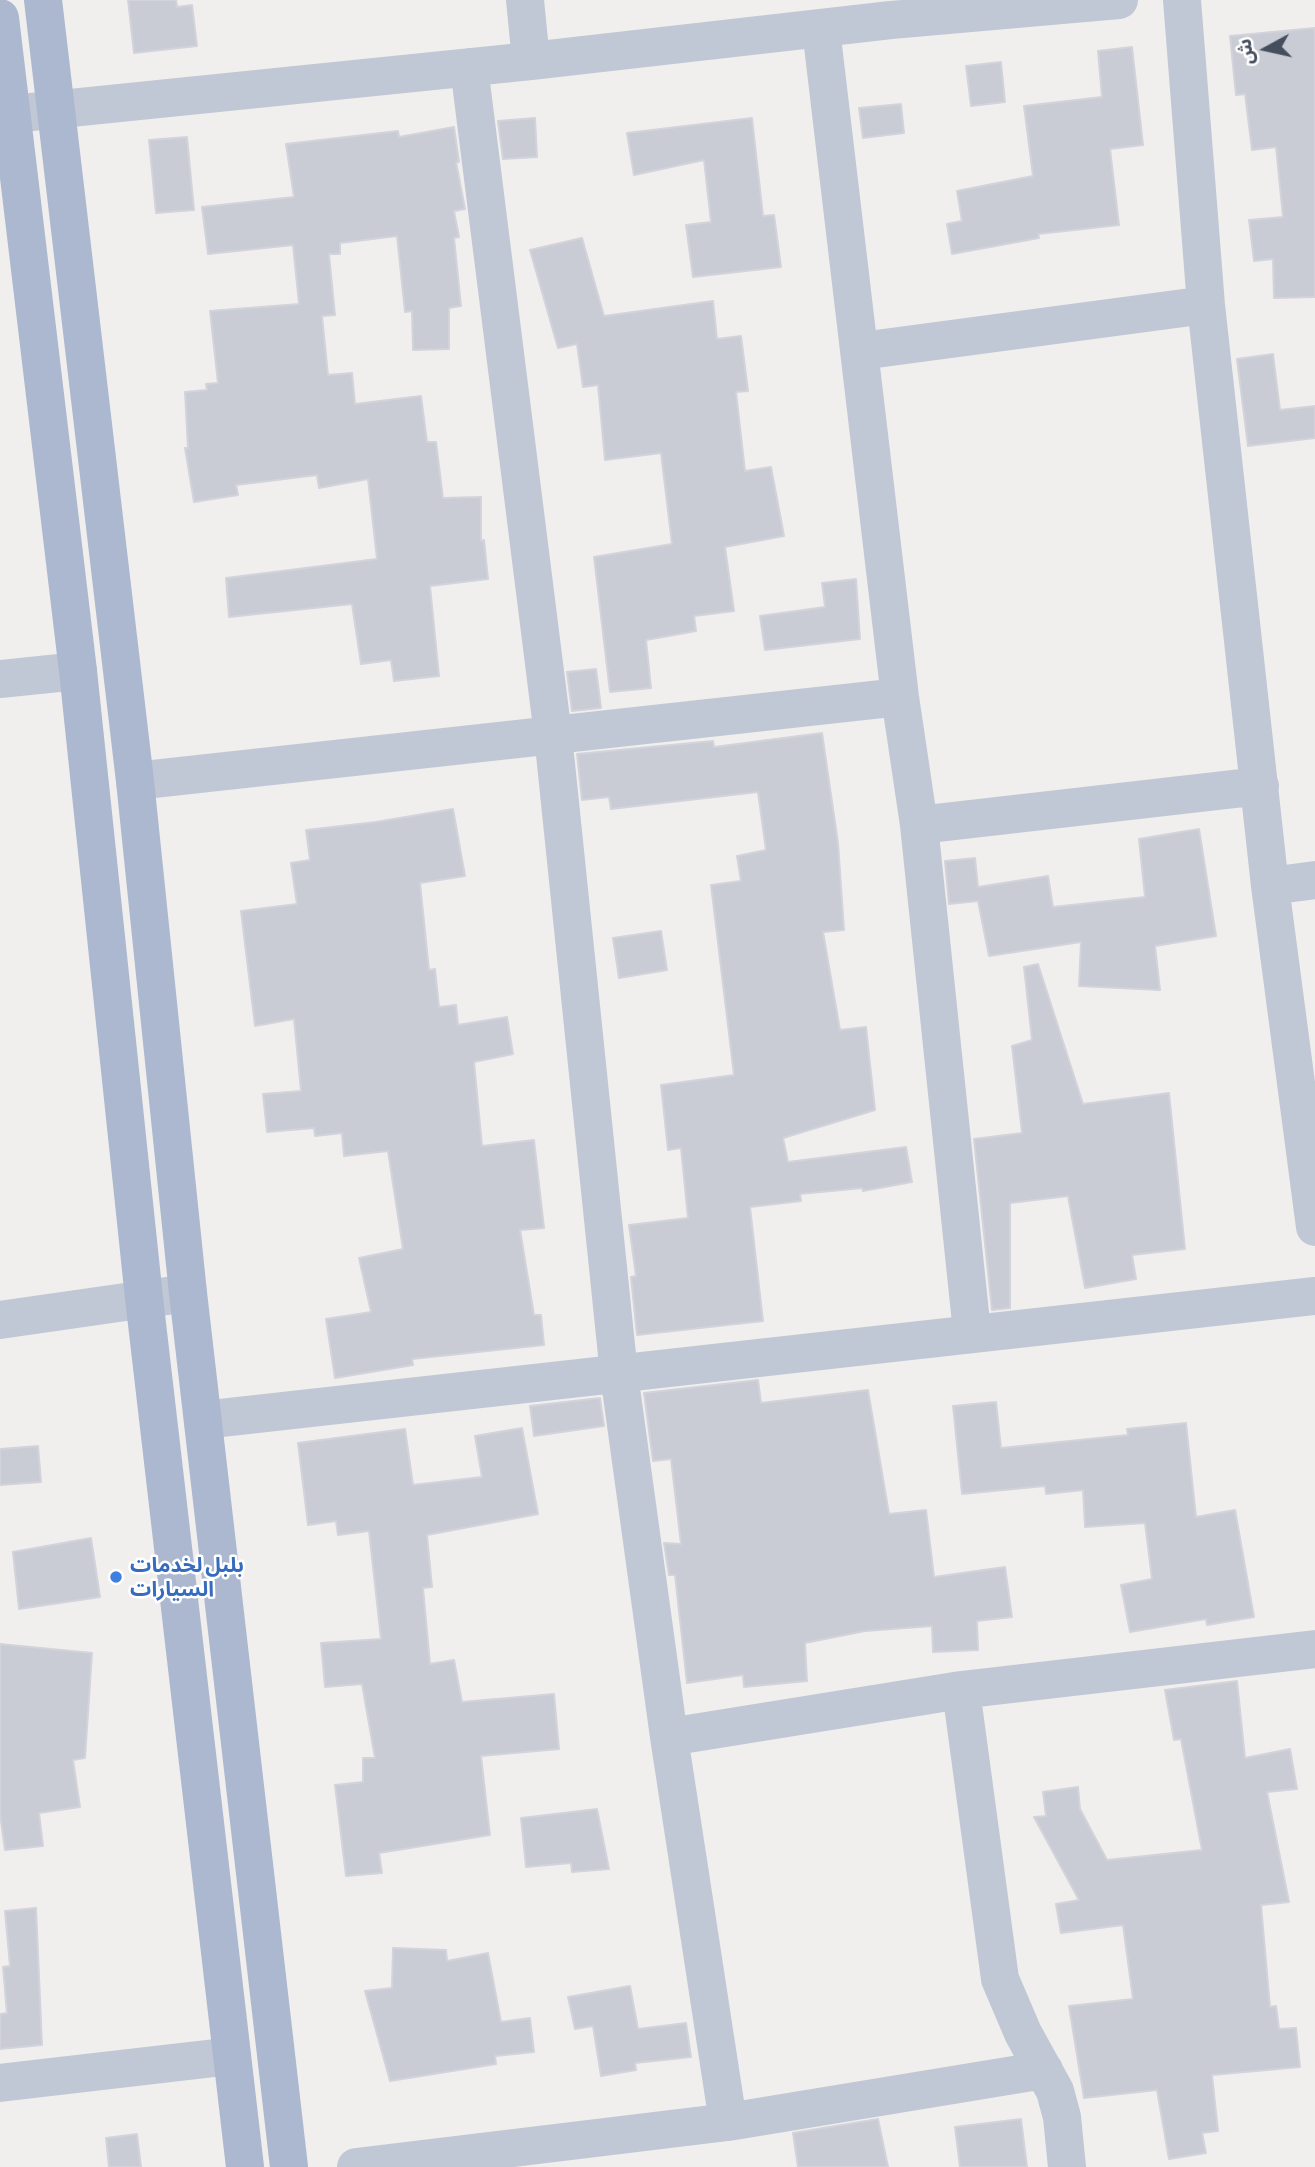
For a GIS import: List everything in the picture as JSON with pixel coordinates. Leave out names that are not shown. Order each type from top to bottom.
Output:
[{"type":"main road","points":[[43,0],[135,781],[188,1293],[289,2167]]},
{"type":"main road","points":[[0,18],[78,671],[144,1298],[245,2167]]},
{"type":"street","points":[[525,0],[531,61]]},
{"type":"street","points":[[12,114],[821,29],[890,10],[1119,0]]},
{"type":"street","points":[[1182,0],[1206,305],[1270,886],[1315,1227]]},
{"type":"street","points":[[821,29],[900,697],[919,825],[972,1332]]},
{"type":"street","points":[[469,67],[553,736],[619,1374],[669,1737],[728,2122]]},
{"type":"street","points":[[861,351],[1206,305]]},
{"type":"street","points":[[0,679],[78,671]]},
{"type":"street","points":[[135,781],[900,697]]},
{"type":"street","points":[[919,825],[1259,786]]},
{"type":"street","points":[[1270,886],[1315,880]]},
{"type":"street","points":[[0,1320],[188,1293]]},
{"type":"street","points":[[203,1420],[972,1332],[1315,1297]]},
{"type":"street","points":[[669,1737],[961,1690],[1315,1648]]},
{"type":"street","points":[[961,1690],[1000,1979],[1023,2034],[1044,2070],[1062,2117],[1067,2167]]},
{"type":"street","points":[[0,2083],[232,2056]]},
{"type":"street","points":[[356,2167],[728,2122],[1044,2070]]},
{"type":"building","points":[[128,0],[176,0],[177,7],[192,5],[197,46],[134,53]]},
{"type":"building","points":[[1315,28],[1315,297],[1274,298],[1273,259],[1254,261],[1249,220],[1283,217],[1276,147],[1252,150],[1245,94],[1236,95],[1230,36]]},
{"type":"building","points":[[1132,47],[1143,145],[1110,149],[1119,225],[1038,234],[1039,238],[952,254],[947,224],[962,221],[957,191],[1033,176],[1024,106],[1102,97],[1098,51]]},
{"type":"building","points":[[1001,62],[1005,102],[971,106],[966,66]]},
{"type":"building","points":[[901,104],[904,133],[863,138],[859,108]]},
{"type":"building","points":[[535,118],[537,157],[503,159],[498,121]]},
{"type":"building","points":[[752,118],[763,216],[774,215],[781,267],[693,277],[686,225],[711,222],[704,160],[634,175],[627,133]]},
{"type":"building","points":[[454,127],[459,162],[456,162],[465,209],[454,211],[459,237],[454,238],[461,306],[449,308],[449,349],[413,350],[412,311],[405,312],[397,236],[340,243],[340,254],[329,254],[335,315],[322,316],[328,375],[352,373],[355,404],[421,396],[427,442],[436,442],[443,498],[481,497],[481,541],[484,540],[488,579],[430,586],[439,676],[394,681],[391,660],[361,664],[352,604],[229,617],[226,578],[377,559],[368,479],[319,488],[317,475],[236,485],[238,495],[194,502],[185,448],[188,448],[185,392],[207,390],[206,384],[218,383],[210,311],[299,304],[293,245],[208,254],[202,207],[294,197],[286,144],[398,131],[399,137]]},
{"type":"building","points":[[187,137],[194,210],[156,213],[149,140]]},
{"type":"building","points":[[582,238],[604,316],[713,301],[717,339],[741,336],[748,391],[736,392],[745,471],[771,467],[784,536],[725,547],[734,611],[694,616],[696,631],[646,640],[651,688],[610,692],[594,557],[672,544],[661,453],[605,460],[598,385],[583,387],[577,344],[558,348],[530,250]]},
{"type":"building","points":[[1273,354],[1280,410],[1315,406],[1315,438],[1248,446],[1237,359]]},
{"type":"building","points":[[856,579],[860,639],[765,650],[760,616],[825,607],[822,583]]},
{"type":"building","points":[[596,669],[601,708],[572,711],[567,672]]},
{"type":"building","points":[[822,733],[838,843],[844,930],[823,932],[840,1030],[866,1027],[875,1110],[783,1138],[788,1162],[906,1147],[912,1182],[863,1191],[862,1188],[800,1194],[801,1201],[750,1207],[763,1321],[637,1335],[631,1277],[636,1276],[629,1225],[688,1218],[681,1148],[668,1150],[661,1085],[734,1075],[711,885],[741,881],[737,856],[766,850],[758,792],[611,809],[609,797],[582,800],[577,754],[713,741],[714,747]]},
{"type":"building","points":[[453,809],[465,876],[420,883],[429,970],[435,969],[439,1007],[456,1005],[458,1025],[507,1017],[513,1054],[474,1062],[482,1146],[534,1140],[544,1228],[520,1230],[534,1315],[541,1315],[544,1345],[412,1359],[413,1365],[335,1378],[326,1319],[371,1312],[359,1258],[403,1249],[388,1151],[344,1156],[342,1133],[315,1136],[314,1128],[267,1132],[263,1094],[301,1091],[294,1019],[255,1026],[241,911],[297,904],[291,863],[310,860],[306,830]]},
{"type":"building","points":[[1199,829],[1216,936],[1155,946],[1160,990],[1079,986],[1081,942],[989,956],[978,901],[949,904],[945,861],[975,858],[978,887],[1048,876],[1053,907],[1145,897],[1139,839]]},
{"type":"building","points":[[661,931],[667,970],[619,978],[613,938]]},
{"type":"building","points":[[1038,964],[1083,1104],[1169,1093],[1185,1249],[1132,1255],[1136,1279],[1085,1288],[1068,1196],[1010,1203],[1010,1308],[992,1310],[974,1139],[1022,1133],[1012,1046],[1032,1040],[1024,967]]},
{"type":"building","points":[[758,1380],[761,1403],[868,1390],[889,1514],[926,1510],[934,1577],[1005,1567],[1012,1617],[977,1621],[978,1650],[933,1652],[932,1626],[865,1631],[805,1643],[807,1681],[744,1687],[743,1675],[687,1683],[675,1575],[669,1575],[664,1543],[681,1544],[671,1459],[653,1461],[644,1393]]},
{"type":"building","points":[[600,1398],[604,1426],[534,1436],[530,1406]]},
{"type":"building","points":[[996,1402],[1001,1448],[1128,1435],[1127,1429],[1186,1423],[1196,1517],[1235,1510],[1254,1617],[1207,1625],[1206,1619],[1130,1632],[1121,1585],[1152,1579],[1145,1523],[1085,1527],[1083,1490],[1046,1494],[1045,1486],[962,1494],[953,1406]]},
{"type":"building","points":[[522,1428],[538,1514],[427,1535],[432,1587],[423,1588],[430,1664],[454,1660],[462,1702],[554,1694],[559,1749],[481,1756],[490,1835],[379,1853],[382,1873],[346,1876],[335,1785],[363,1782],[363,1758],[375,1758],[362,1684],[325,1687],[321,1643],[381,1639],[369,1531],[338,1535],[336,1521],[308,1525],[298,1443],[405,1429],[413,1485],[482,1477],[475,1436]]},
{"type":"building","points":[[38,1446],[41,1482],[0,1485],[0,1449]]},
{"type":"building","points":[[91,1538],[100,1597],[19,1609],[13,1552]]},
{"type":"building","points":[[0,1644],[92,1653],[85,1758],[73,1760],[80,1807],[39,1813],[43,1846],[5,1850],[0,1814]]},
{"type":"building","points":[[1237,1681],[1245,1758],[1290,1749],[1297,1789],[1267,1792],[1289,1902],[1261,1905],[1270,2007],[1276,2006],[1279,2029],[1296,2028],[1300,2067],[1212,2075],[1218,2131],[1202,2133],[1206,2153],[1169,2159],[1157,2090],[1084,2098],[1069,2006],[1133,1999],[1123,1925],[1061,1933],[1056,1904],[1079,1900],[1034,1817],[1046,1816],[1043,1792],[1078,1787],[1080,1809],[1107,1860],[1202,1850],[1181,1739],[1174,1740],[1165,1690]]},
{"type":"building","points":[[597,1809],[609,1869],[572,1872],[571,1863],[526,1867],[521,1818]]},
{"type":"building","points":[[36,1908],[42,2045],[0,2049],[0,2014],[7,2013],[3,1967],[10,1966],[5,1911]]},
{"type":"building","points":[[393,1948],[446,1950],[447,1961],[488,1953],[501,2022],[530,2018],[534,2052],[495,2056],[496,2064],[390,2081],[365,1991],[392,1988]]},
{"type":"building","points":[[630,1986],[638,2029],[686,2023],[691,2057],[635,2063],[636,2070],[601,2076],[593,2026],[575,2029],[568,1997]]},
{"type":"building","points":[[878,2119],[888,2167],[798,2167],[793,2133]]},
{"type":"building","points":[[1021,2119],[1027,2167],[960,2167],[955,2127]]},
{"type":"building","points":[[137,2134],[141,2167],[109,2167],[106,2138]]},
{"type":"place","name":"بلبل لخدمات السيارات","points":[[116,1577]]}]
